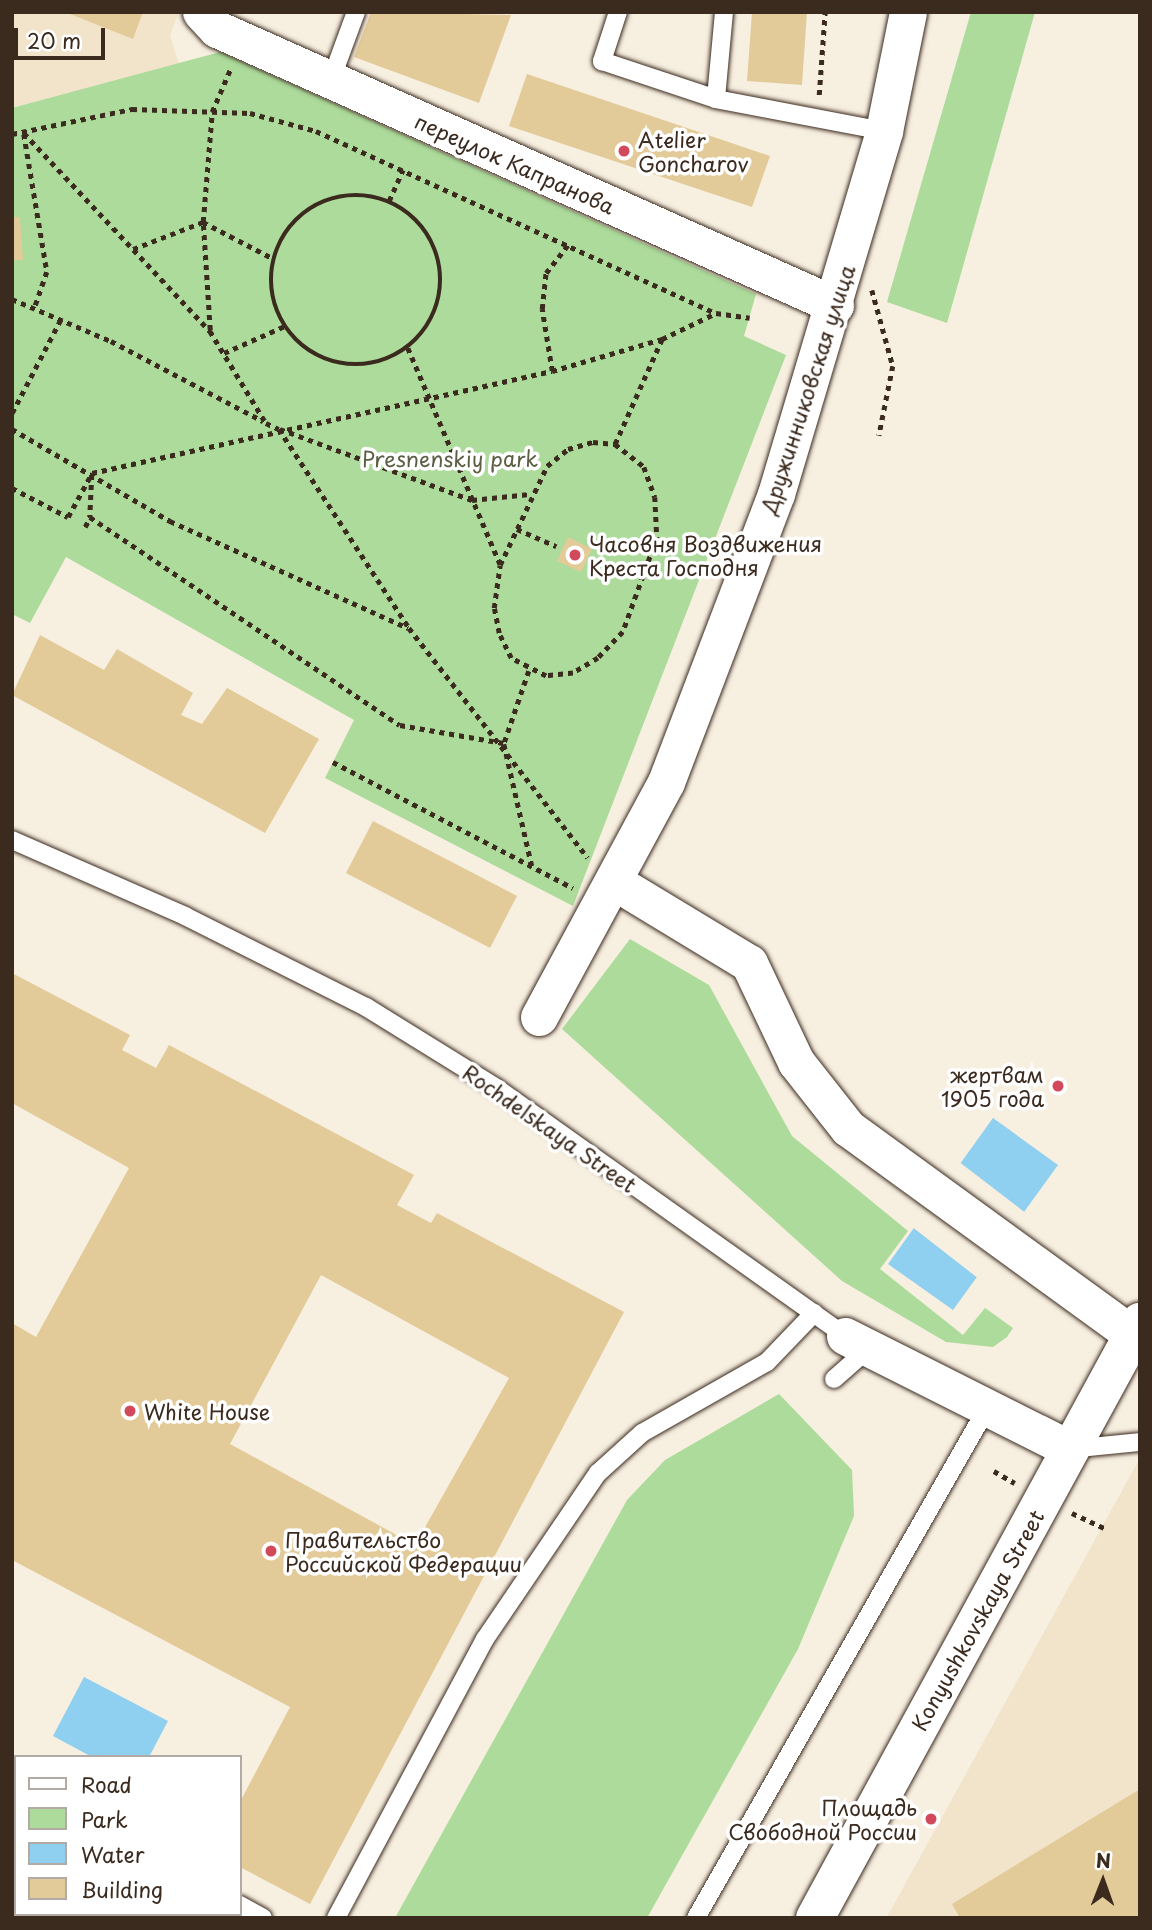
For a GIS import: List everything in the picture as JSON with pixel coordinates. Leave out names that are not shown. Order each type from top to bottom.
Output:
[{"type":"main road","name":"Konyushkovskaya Street","points":[[815,1918],[1070,1449],[1137,1333]]},
{"type":"street","name":"Дружинниковская улица","points":[[539,1017],[615,882],[666,782],[802,416],[884,131],[908,12]]},
{"type":"street","name":"переулок Капранова","points":[[218,33],[331,80],[835,305]]},
{"type":"street","points":[[615,882],[749,963],[796,1062],[848,1128],[1042,1275],[1137,1333]]},
{"type":"street","name":"Rochdelskaya Street","points":[[857,1342],[1070,1449]]},
{"type":"lane","points":[[331,80],[356,12]]},
{"type":"lane","points":[[618,12],[602,61],[716,99],[884,131]]},
{"type":"lane","points":[[716,99],[724,12]]},
{"type":"lane","name":"Rochdelskaya Street","points":[[12,840],[185,916],[366,1007],[498,1089],[857,1342]]},
{"type":"lane","points":[[336,1918],[485,1639],[598,1472],[642,1433],[767,1362],[814,1313]]},
{"type":"lane","points":[[834,1379],[857,1342]]},
{"type":"lane","points":[[696,1918],[987,1408]]},
{"type":"lane","points":[[1070,1449],[1140,1441]]},
{"type":"lane","points":[[242,1906],[263,1918]]},
{"type":"path","points":[[817,119],[825,12]]},
{"type":"path","points":[[210,331],[203,222],[218,33]]},
{"type":"path","points":[[12,134],[132,109],[250,113],[316,131],[716,313],[750,318]]},
{"type":"path","points":[[24,133],[210,331],[265,423]]},
{"type":"path","points":[[24,133],[47,272],[35,307]]},
{"type":"path","points":[[389,201],[403,170]]},
{"type":"path","points":[[348,195],[389,201],[424,228],[441,268],[435,312],[408,348],[372,363],[332,362],[285,327],[272,294],[274,259],[309,209],[348,195]]},
{"type":"path","points":[[133,249],[203,222],[274,259]]},
{"type":"path","points":[[552,371],[542,310],[546,273],[568,245]]},
{"type":"path","points":[[870,284],[893,366],[879,436]]},
{"type":"path","points":[[12,299],[62,317],[279,429],[472,500],[530,494]]},
{"type":"path","points":[[12,488],[68,517],[92,473],[279,429],[552,371],[663,339],[716,313]]},
{"type":"path","points":[[12,413],[62,317]]},
{"type":"path","points":[[224,354],[285,327]]},
{"type":"path","points":[[615,444],[663,339]]},
{"type":"path","points":[[408,348],[500,565]]},
{"type":"path","points":[[12,429],[92,473],[170,521],[409,628]]},
{"type":"path","points":[[279,429],[409,628],[504,744],[534,792],[615,882]]},
{"type":"path","points":[[615,444],[644,467],[655,497],[657,538],[646,580],[623,632],[598,658],[573,673],[529,671],[511,658],[499,633],[494,608],[500,565],[530,494],[568,449],[615,444]]},
{"type":"path","points":[[85,527],[90,517],[92,473]]},
{"type":"path","points":[[90,517],[400,725],[504,744]]},
{"type":"path","points":[[517,529],[556,546]]},
{"type":"path","points":[[529,671],[504,744],[533,867]]},
{"type":"path","points":[[333,762],[580,891]]},
{"type":"shaded area","points":[[12,12],[179,12],[170,35],[179,65],[12,108]]},
{"type":"shaded area","points":[[1140,1458],[1140,1918],[886,1918],[893,1906]]},
{"type":"green space","points":[[971,12],[1035,12],[947,323],[887,302]]},
{"type":"green space","name":"Presnenskiy park","points":[[220,52],[756,294],[744,336],[786,355],[573,906],[325,778],[354,720],[66,557],[30,623],[12,614],[12,108]]},
{"type":"green space","points":[[630,939],[709,985],[792,1136],[908,1231],[880,1269],[963,1335],[985,1308],[1013,1328],[1007,1337],[993,1347],[946,1342],[842,1281],[562,1029]]},
{"type":"green space","points":[[779,1394],[852,1470],[854,1516],[798,1649],[647,1918],[395,1918],[627,1500],[665,1460]]},
{"type":"water","points":[[993,1118],[1058,1165],[953,1310],[888,1264]]},
{"type":"water","points":[[84,1677],[168,1721],[150,1755],[88,1755],[53,1736]]},
{"type":"pier","points":[[958,1161],[1027,1214],[979,1279],[911,1226]]},
{"type":"building","points":[[65,12],[143,12],[133,39]]},
{"type":"building","points":[[371,12],[511,15],[479,103],[354,57]]},
{"type":"building","points":[[752,12],[807,12],[802,85],[747,81]]},
{"type":"building","points":[[527,74],[770,156],[752,207],[509,126]]},
{"type":"building","points":[[12,217],[20,217],[23,260],[12,260]]},
{"type":"building","name":"Часовня Воздвижения Креста Господня","points":[[568,537],[592,549],[581,572],[557,561]]},
{"type":"building","points":[[40,635],[104,670],[117,649],[193,693],[181,715],[202,724],[227,688],[319,739],[265,833],[12,695]]},
{"type":"building","points":[[373,821],[517,896],[490,948],[346,873]]},
{"type":"building","name":"White House","points":[[12,973],[130,1035],[122,1050],[156,1068],[169,1045],[414,1175],[397,1205],[431,1223],[437,1213],[624,1312],[310,1904],[242,1868],[242,1798],[290,1707],[12,1560],[12,1323],[36,1337],[129,1168],[12,1103]],"holes":[[[321,1275],[509,1378],[415,1545],[230,1444]]]},
{"type":"building","points":[[1140,1789],[1140,1918],[960,1918],[952,1904]]},
{"type":"place","name":"Atelier Goncharov","points":[[624,151]]},
{"type":"place","name":"Часовня Воздвижения Креста Господня","points":[[575,555]]},
{"type":"place","name":"жертвам 1905 года","points":[[1058,1086]]},
{"type":"place","name":"White House","points":[[130,1411]]},
{"type":"place","name":"Правительство Российской Федерации","points":[[271,1551]]},
{"type":"place","name":"Площадь Свободной России","points":[[931,1819]]}]
